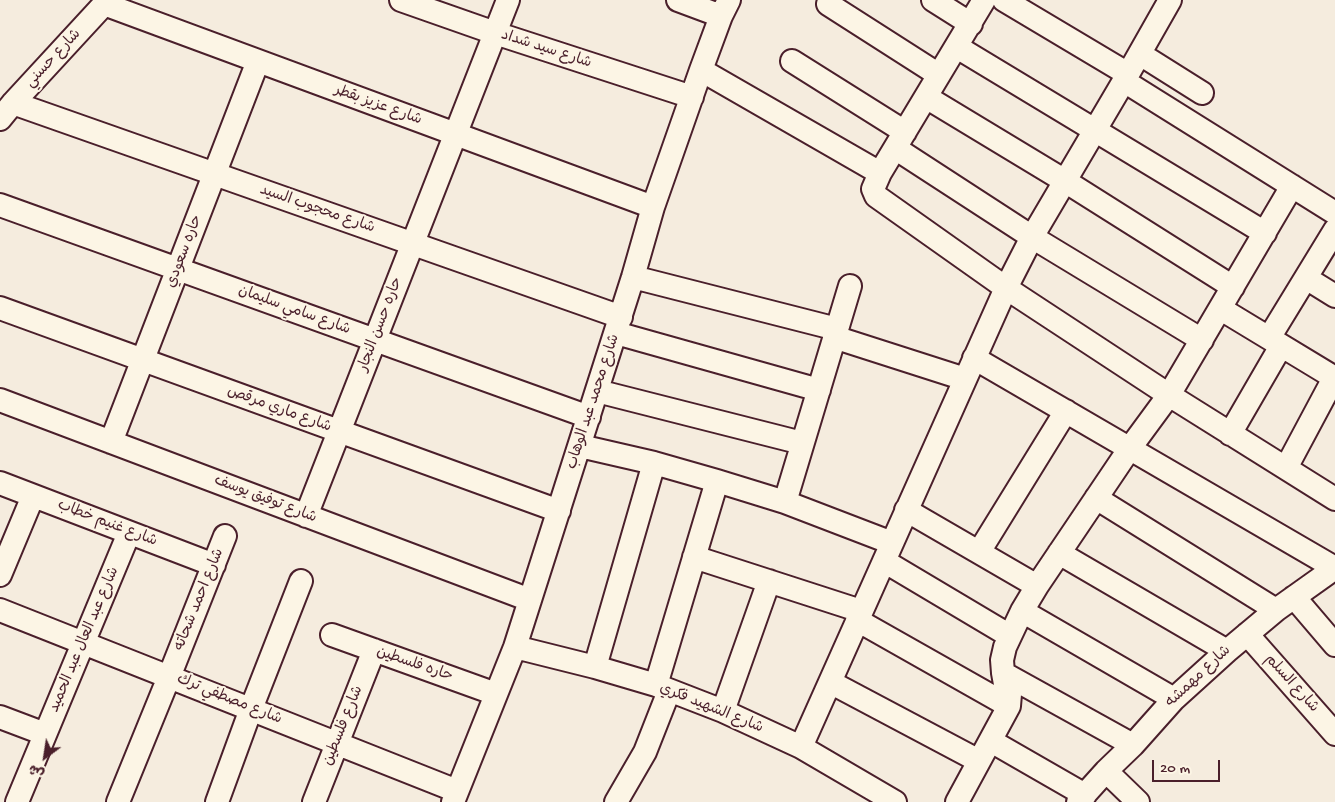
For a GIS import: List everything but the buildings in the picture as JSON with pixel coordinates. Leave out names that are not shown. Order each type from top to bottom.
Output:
[{"type":"street","name":"شارع سيد شداد","points":[[401,0],[495,33],[692,96]]},
{"type":"street","name":"حاره حسن النجار","points":[[306,516],[508,0]]},
{"type":"street","points":[[678,0],[725,8]]},
{"type":"street","points":[[933,0],[970,24]]},
{"type":"street","points":[[984,0],[880,173],[873,189],[876,196],[1006,288],[1169,395],[1335,499]]},
{"type":"street","points":[[1004,0],[1335,213]]},
{"type":"street","points":[[801,747],[1006,288],[1032,237],[1170,0]]},
{"type":"street","name":"شارع عزيز بقطر","points":[[106,2],[258,62],[653,207]]},
{"type":"street","name":"شارع حسني","points":[[7,111],[106,2]]},
{"type":"street","points":[[828,4],[939,75]]},
{"type":"street","name":"شارع محمد عبد الوهاب","points":[[455,796],[515,647],[618,325],[653,207],[725,8]]},
{"type":"street","points":[[957,47],[1265,233]]},
{"type":"street","points":[[1140,54],[1202,93]]},
{"type":"street","points":[[792,61],[1032,237],[1202,340]]},
{"type":"street","name":"حاره سعودي","points":[[112,442],[258,62]]},
{"type":"street","points":[[701,70],[880,173]]},
{"type":"street","points":[[926,97],[1065,181],[1233,288]]},
{"type":"street","name":"شارع محجوب السيد","points":[[7,111],[214,174],[412,244],[618,325],[819,390]]},
{"type":"street","points":[[957,802],[1009,706],[1010,694],[1005,684],[1003,673],[1004,654],[1022,611],[1130,448],[1169,395],[1292,186]]},
{"type":"street","name":"شارع سامي سليمان","points":[[0,205],[589,417]]},
{"type":"street","points":[[1230,434],[1306,278],[1335,230]]},
{"type":"street","points":[[633,277],[836,333],[965,379]]},
{"type":"street","points":[[1306,278],[1335,296]]},
{"type":"street","points":[[784,502],[850,286]]},
{"type":"street","name":"شارع ماري مرقص","points":[[0,308],[559,511]]},
{"type":"street","points":[[1221,309],[1335,378],[1286,468]]},
{"type":"street","points":[[974,358],[1335,568]]},
{"type":"street","points":[[597,391],[802,443]]},
{"type":"street","name":"شارع توفيق يوسف","points":[[0,400],[530,600]]},
{"type":"street","points":[[979,552],[1066,411]]},
{"type":"street","points":[[580,446],[654,463],[717,481],[839,522],[888,552],[1010,636]]},
{"type":"street","points":[[595,667],[654,463]]},
{"type":"street","points":[[616,802],[644,752],[662,688],[694,556],[717,481]]},
{"type":"street","name":"شارع غنيم خطاب","points":[[0,483],[214,565]]},
{"type":"street","points":[[0,575],[33,496]]},
{"type":"street","points":[[1096,498],[1285,604],[1335,645]]},
{"type":"street","points":[[906,510],[1037,586]]},
{"type":"street","name":"شارع عبد العال عبد الحميد","points":[[17,802],[129,533]]},
{"type":"street","name":"شارع احمد شحاته","points":[[118,802],[225,536]]},
{"type":"street","points":[[1059,553],[1226,650]]},
{"type":"street","points":[[694,556],[769,581],[859,616],[1009,706]]},
{"type":"street","name":"شارع مهمشه","points":[[1082,798],[1174,699],[1226,650],[1335,568]]},
{"type":"street","points":[[217,802],[301,581]]},
{"type":"street","points":[[723,711],[769,581]]},
{"type":"street","name":"شارع مصطفي ترك","points":[[0,610],[337,743],[455,796]]},
{"type":"street","points":[[1022,611],[1174,699]]},
{"type":"street","name":"شارع السلم","points":[[1247,634],[1335,734]]},
{"type":"street","name":"حاره فلسطين","points":[[332,635],[496,694]]},
{"type":"street","name":"شارع الشهيد فكري","points":[[515,647],[595,667],[662,688],[723,711],[801,747],[895,802]]},
{"type":"street","name":"شارع فلسطين","points":[[314,802],[374,650]]},
{"type":"street","points":[[1003,673],[1133,745]]},
{"type":"street","points":[[830,682],[979,761]]},
{"type":"street","points":[[0,717],[45,734]]},
{"type":"street","points":[[990,741],[1082,798]]},
{"type":"street","points":[[1106,771],[1138,802]]}]
